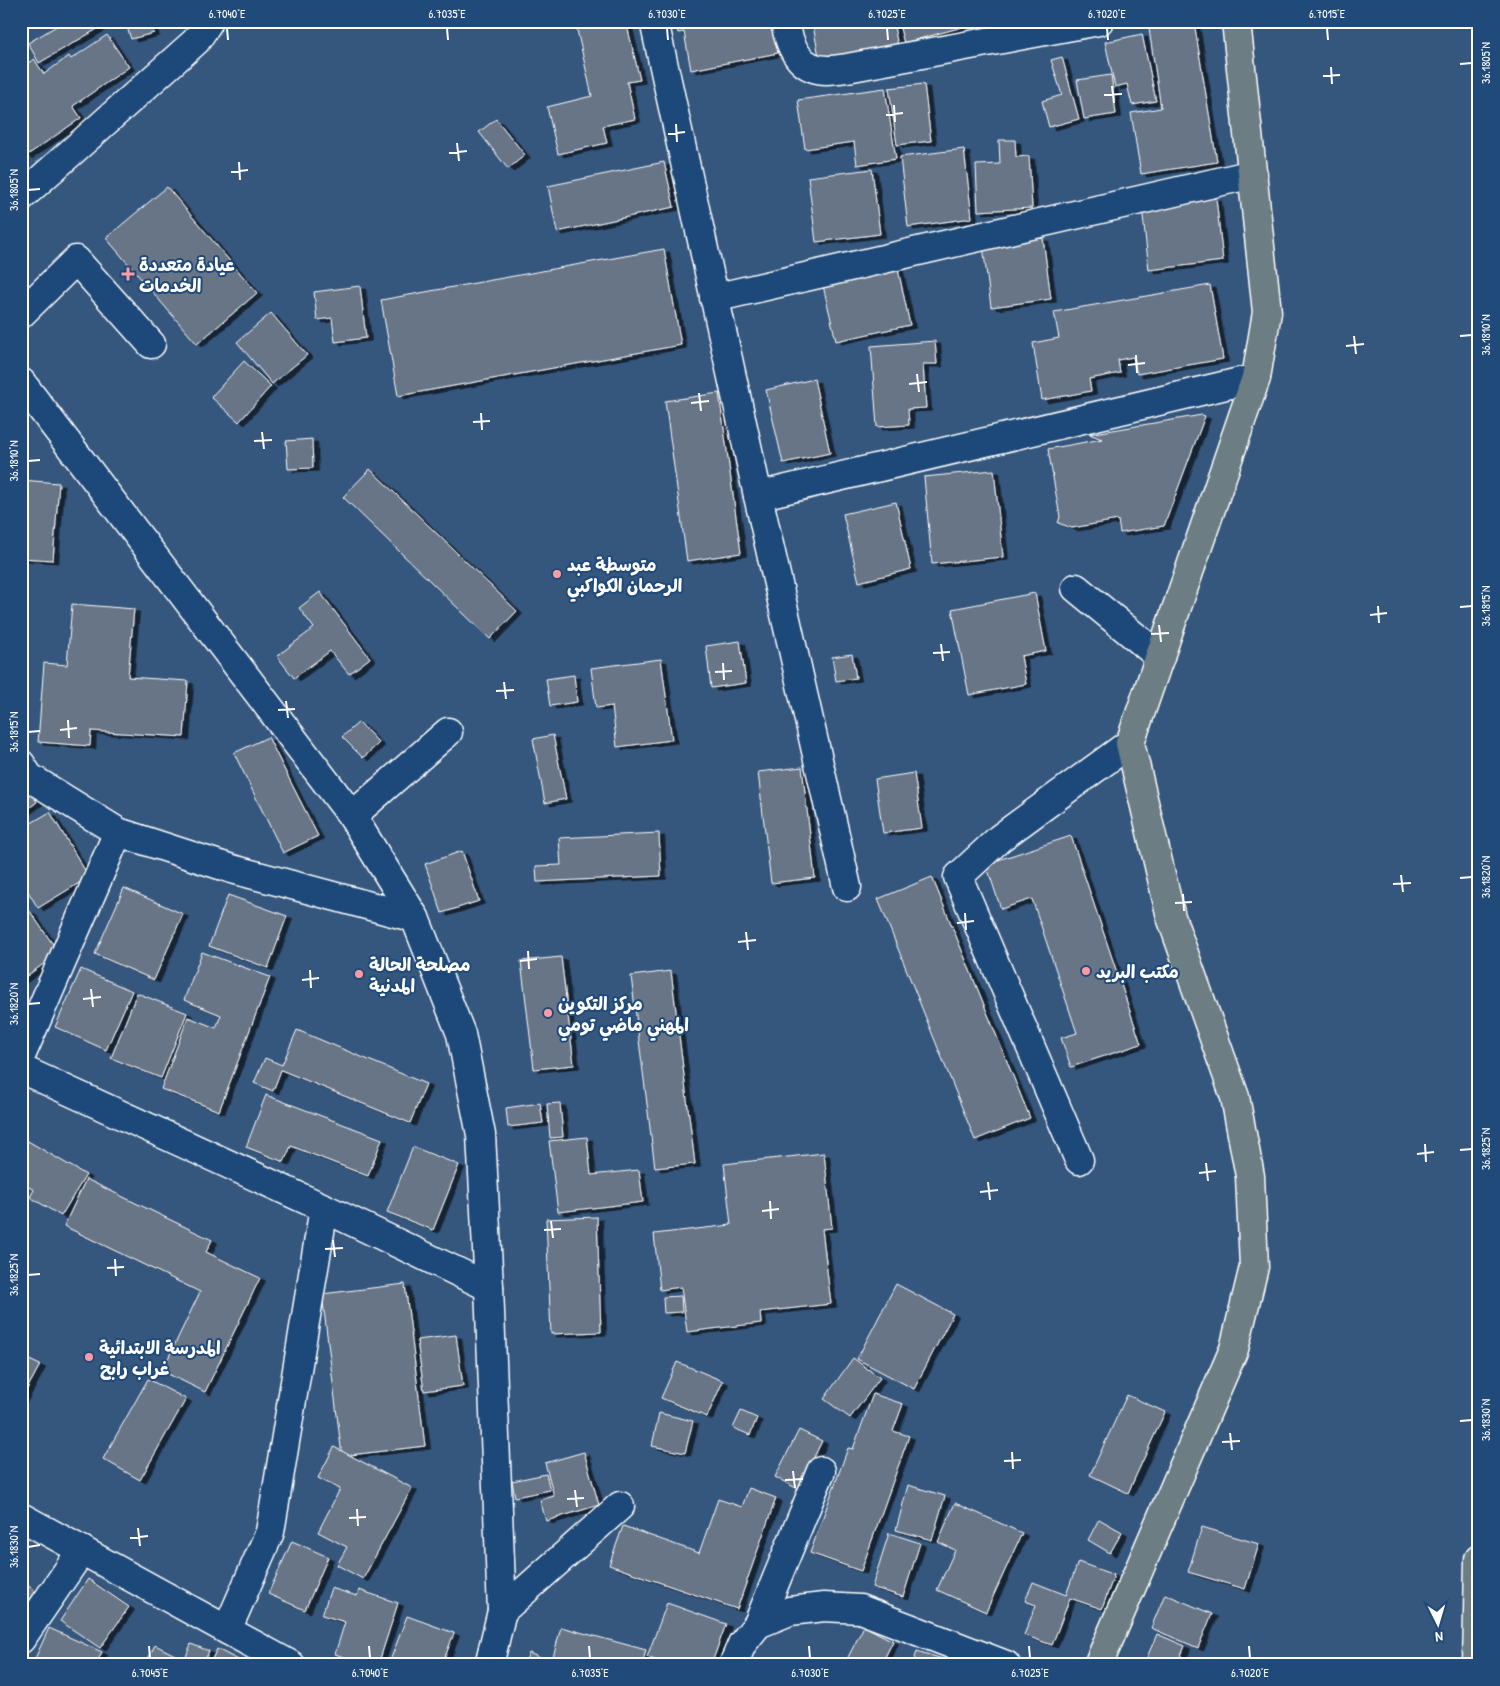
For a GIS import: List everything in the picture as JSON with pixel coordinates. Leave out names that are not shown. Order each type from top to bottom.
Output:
[{"type":"main road","points":[[1098,1665],[1234,1349],[1254,1267],[1250,1176],[1234,1097],[1171,917],[1130,743],[1256,378],[1267,312],[1236,21]]},
{"type":"main road","points":[[1477,1665],[1479,1559]]},
{"type":"street","points":[[654,21],[758,496],[847,887]]},
{"type":"street","points":[[785,21],[788,40],[797,57],[809,66],[826,70],[847,68],[1100,22]]},
{"type":"street","points":[[21,198],[198,28]]},
{"type":"street","points":[[714,298],[1253,174]]},
{"type":"street","points":[[21,314],[76,260],[151,344]]},
{"type":"street","points":[[758,496],[1256,378]]},
{"type":"street","points":[[21,382],[352,816],[415,918],[461,1034],[481,1135],[490,1287],[502,1611],[489,1665]]},
{"type":"street","points":[[1076,588],[1160,657]]},
{"type":"street","points":[[352,816],[448,732]]},
{"type":"street","points":[[1080,1160],[958,877],[1000,838],[1130,743]]},
{"type":"street","points":[[21,764],[29,777],[118,832],[232,869],[415,918]]},
{"type":"street","points":[[21,1056],[118,832]]},
{"type":"street","points":[[21,1069],[324,1208],[490,1287]]},
{"type":"street","points":[[227,1630],[270,1532],[324,1208]]},
{"type":"street","points":[[733,1665],[742,1644],[758,1624],[821,1471]]},
{"type":"street","points":[[502,1611],[620,1506]]},
{"type":"street","points":[[21,1517],[291,1665]]},
{"type":"street","points":[[21,1639],[82,1550]]},
{"type":"street","points":[[758,1624],[790,1611],[824,1607],[860,1609],[1006,1665]]},
{"type":"building","points":[[65,21],[95,21],[99,28],[39,63],[28,43]]},
{"type":"building","points":[[125,21],[150,21],[154,33],[131,39]]},
{"type":"building","points":[[575,21],[626,21],[640,80],[627,82],[635,119],[603,126],[607,143],[558,154],[547,107],[592,96]]},
{"type":"building","points":[[675,21],[772,21],[778,53],[691,70],[684,32],[678,33]]},
{"type":"building","points":[[812,21],[874,21],[875,25],[893,22],[898,46],[820,61]]},
{"type":"building","points":[[898,21],[977,21],[977,23],[904,43]]},
{"type":"building","points":[[1194,22],[1217,162],[1141,174],[1131,113],[1161,108],[1149,29]]},
{"type":"building","points":[[1142,34],[1156,101],[1132,105],[1127,84],[1115,87],[1105,42]]},
{"type":"building","points":[[107,35],[129,67],[73,106],[81,118],[26,156],[21,150],[21,68],[34,59],[44,74],[69,56],[71,59]]},
{"type":"building","points":[[1062,57],[1079,119],[1049,127],[1042,101],[1062,95],[1051,60]]},
{"type":"building","points":[[1111,75],[1116,114],[1084,119],[1077,80]]},
{"type":"building","points":[[924,84],[931,141],[897,145],[889,88]]},
{"type":"building","points":[[885,88],[896,159],[857,165],[854,142],[805,149],[798,100]]},
{"type":"building","points":[[496,119],[525,155],[508,169],[479,132]]},
{"type":"building","points":[[999,140],[1015,140],[1016,157],[1029,156],[1032,208],[978,211],[976,165],[1000,164]]},
{"type":"building","points":[[964,149],[972,218],[908,227],[900,157]]},
{"type":"building","points":[[664,162],[674,207],[557,232],[548,186]]},
{"type":"building","points":[[872,169],[880,234],[816,242],[808,177]]},
{"type":"building","points":[[167,187],[257,293],[197,344],[106,238]]},
{"type":"building","points":[[1216,198],[1223,261],[1149,270],[1142,207]]},
{"type":"building","points":[[1043,238],[1051,299],[991,307],[983,246]]},
{"type":"building","points":[[664,249],[681,345],[398,396],[381,300]]},
{"type":"building","points":[[896,260],[910,325],[836,341],[821,277]]},
{"type":"building","points":[[1210,285],[1223,359],[1137,374],[1133,357],[1118,360],[1120,373],[1089,379],[1091,391],[1042,400],[1033,343],[1059,338],[1054,312]]},
{"type":"building","points":[[360,286],[366,338],[335,342],[332,318],[317,320],[314,292]]},
{"type":"building","points":[[271,313],[307,355],[272,384],[237,342]]},
{"type":"building","points":[[935,341],[937,364],[923,364],[926,408],[908,409],[909,425],[877,427],[871,346]]},
{"type":"building","points":[[244,361],[271,386],[239,422],[211,397]]},
{"type":"building","points":[[814,379],[830,453],[783,463],[766,390]]},
{"type":"building","points":[[719,393],[741,553],[687,561],[665,401]]},
{"type":"building","points":[[1205,416],[1164,526],[1120,533],[1118,520],[1072,528],[1058,523],[1060,517],[1048,449],[1102,439],[1089,434]]},
{"type":"building","points":[[312,439],[313,468],[288,469],[286,441]]},
{"type":"building","points":[[370,469],[517,611],[490,639],[343,497]]},
{"type":"building","points":[[994,470],[1003,557],[932,564],[924,477]]},
{"type":"building","points":[[21,480],[59,483],[53,560],[21,558]]},
{"type":"building","points":[[896,502],[911,569],[859,582],[843,514]]},
{"type":"building","points":[[320,592],[370,658],[349,674],[330,651],[294,678],[277,656],[314,628],[299,608]]},
{"type":"building","points":[[1035,593],[1046,651],[1021,656],[1026,684],[969,695],[952,609]]},
{"type":"building","points":[[72,604],[134,609],[128,677],[188,681],[184,737],[91,731],[90,746],[38,742],[44,663],[67,665]]},
{"type":"building","points":[[740,641],[746,683],[711,688],[706,646]]},
{"type":"building","points":[[852,654],[856,678],[836,681],[832,657]]},
{"type":"building","points":[[661,659],[672,740],[617,747],[612,706],[596,708],[591,668]]},
{"type":"building","points":[[574,675],[577,702],[550,706],[546,679]]},
{"type":"building","points":[[359,722],[379,743],[363,758],[342,737]]},
{"type":"building","points":[[553,735],[566,799],[545,803],[533,739]]},
{"type":"building","points":[[268,737],[318,836],[283,853],[234,753]]},
{"type":"building","points":[[802,767],[815,878],[771,883],[758,772]]},
{"type":"building","points":[[914,773],[922,828],[883,833],[875,779]]},
{"type":"building","points":[[21,780],[37,802],[21,814]]},
{"type":"building","points":[[50,812],[89,877],[38,908],[21,880],[21,829]]},
{"type":"building","points":[[659,833],[661,876],[537,882],[536,866],[561,865],[559,838]]},
{"type":"building","name":"مكتب البريد","points":[[1071,836],[1141,1044],[1071,1067],[1061,1038],[1077,1033],[1032,899],[1001,909],[986,864]]},
{"type":"building","points":[[462,851],[479,901],[442,913],[425,864]]},
{"type":"building","points":[[932,877],[1030,1118],[975,1140],[878,899]]},
{"type":"building","points":[[124,888],[183,914],[154,980],[95,954]]},
{"type":"building","points":[[228,895],[287,916],[268,968],[209,946]]},
{"type":"building","points":[[29,910],[59,953],[21,980],[21,916]]},
{"type":"building","points":[[202,952],[270,977],[219,1111],[161,1089],[188,1017],[216,1028],[221,1015],[184,1000]]},
{"type":"building","name":"مركز التكوين المهني ماضي تومي","points":[[561,957],[574,1065],[534,1069],[521,961]]},
{"type":"building","points":[[81,969],[132,991],[106,1050],[55,1027]]},
{"type":"building","points":[[671,971],[695,1164],[655,1168],[631,976]]},
{"type":"building","points":[[137,993],[187,1013],[161,1078],[111,1058]]},
{"type":"building","points":[[297,1030],[426,1084],[410,1123],[281,1070],[273,1091],[254,1083],[265,1058],[282,1065]]},
{"type":"building","points":[[266,1095],[382,1139],[368,1176],[291,1146],[284,1162],[246,1147]]},
{"type":"building","points":[[540,1103],[543,1123],[508,1127],[506,1108]]},
{"type":"building","points":[[560,1103],[563,1137],[550,1138],[547,1104]]},
{"type":"building","points":[[21,1137],[86,1175],[61,1216],[30,1197],[34,1190],[21,1182]]},
{"type":"building","points":[[587,1137],[591,1175],[639,1170],[643,1202],[558,1212],[549,1141]]},
{"type":"building","points":[[413,1147],[459,1165],[433,1230],[387,1212]]},
{"type":"building","points":[[824,1153],[832,1228],[822,1229],[831,1304],[760,1312],[761,1323],[687,1332],[681,1287],[660,1290],[654,1234],[731,1225],[724,1164]]},
{"type":"building","points":[[86,1179],[212,1240],[206,1252],[260,1278],[205,1392],[162,1371],[200,1292],[64,1226]]},
{"type":"building","points":[[597,1217],[601,1332],[551,1334],[546,1219]]},
{"type":"building","points":[[405,1284],[425,1446],[342,1456],[322,1294]]},
{"type":"building","points":[[896,1284],[953,1314],[914,1389],[857,1359]]},
{"type":"building","points":[[681,1296],[682,1312],[664,1313],[663,1297]]},
{"type":"building","points":[[456,1335],[463,1386],[424,1391],[417,1340]]},
{"type":"building","points":[[21,1356],[40,1365],[21,1400]]},
{"type":"building","points":[[853,1358],[880,1378],[850,1418],[824,1399]]},
{"type":"building","points":[[677,1362],[723,1381],[707,1417],[661,1398]]},
{"type":"building","points":[[148,1379],[186,1399],[140,1480],[103,1459]]},
{"type":"building","points":[[873,1394],[903,1404],[893,1431],[909,1436],[861,1571],[810,1553],[848,1448],[853,1449]]},
{"type":"building","points":[[1127,1395],[1165,1412],[1128,1493],[1090,1475]]},
{"type":"building","points":[[741,1411],[757,1418],[750,1435],[733,1428]]},
{"type":"building","points":[[659,1413],[693,1421],[685,1453],[652,1446]]},
{"type":"building","points":[[799,1430],[822,1441],[798,1489],[775,1477]]},
{"type":"building","points":[[334,1447],[412,1488],[363,1579],[337,1565],[347,1547],[318,1532],[340,1489],[318,1478]]},
{"type":"building","points":[[584,1452],[599,1505],[546,1521],[540,1500],[554,1496],[545,1463]]},
{"type":"building","points":[[546,1474],[550,1490],[515,1497],[512,1481]]},
{"type":"building","points":[[908,1485],[945,1496],[932,1540],[896,1530]]},
{"type":"building","points":[[749,1488],[776,1498],[737,1609],[609,1565],[623,1526],[699,1553],[718,1499],[742,1507]]},
{"type":"building","points":[[955,1503],[1022,1533],[986,1612],[937,1590],[955,1550],[938,1542]]},
{"type":"building","points":[[1099,1519],[1122,1532],[1110,1553],[1088,1540]]},
{"type":"building","points":[[1202,1527],[1259,1544],[1245,1589],[1188,1572]]},
{"type":"building","points":[[889,1533],[920,1543],[903,1597],[872,1587]]},
{"type":"building","points":[[292,1541],[328,1557],[305,1610],[268,1594]]},
{"type":"building","points":[[1078,1562],[1114,1575],[1102,1609],[1070,1598],[1052,1645],[1024,1635],[1036,1605],[1025,1601],[1033,1582],[1066,1595]]},
{"type":"building","points":[[88,1579],[129,1607],[100,1648],[60,1621]]},
{"type":"building","points":[[21,1581],[37,1592],[21,1616]]},
{"type":"building","points":[[331,1588],[357,1596],[359,1590],[398,1603],[378,1665],[368,1665],[335,1654],[345,1622],[322,1615]]},
{"type":"building","points":[[1165,1594],[1212,1614],[1198,1648],[1151,1628]]},
{"type":"building","points":[[667,1603],[726,1624],[711,1665],[668,1665],[647,1657]]},
{"type":"building","points":[[407,1616],[454,1633],[442,1665],[399,1665],[390,1661]]},
{"type":"building","points":[[864,1626],[893,1641],[881,1665],[844,1665]]},
{"type":"building","points":[[561,1627],[646,1650],[642,1665],[551,1665]]},
{"type":"building","points":[[49,1628],[102,1652],[96,1665],[32,1665]]},
{"type":"building","points":[[1157,1634],[1185,1646],[1177,1665],[1153,1665],[1145,1662]]},
{"type":"building","points":[[191,1644],[209,1651],[203,1665],[185,1659]]},
{"type":"building","points":[[155,1645],[195,1665],[145,1665]]},
{"type":"building","points":[[217,1649],[248,1665],[209,1665]]},
{"type":"building","points":[[917,1651],[962,1665],[913,1665]]},
{"type":"building","points":[[529,1653],[557,1665],[524,1665]]},
{"type":"place","name":"عيادة متعددة الخدمات","points":[[128,274]]},
{"type":"place","name":"متوسطة عبد الرحمان الكواكبي","points":[[557,574]]},
{"type":"place","name":"مكتب البريد","points":[[1086,971]]},
{"type":"place","name":"مصلحة الحالة المدنية","points":[[359,974]]},
{"type":"place","name":"مركز التكوين المهني ماضي تومي","points":[[548,1013]]},
{"type":"place","name":"المدرسة الابتدائية غراب رابح","points":[[89,1357]]}]
